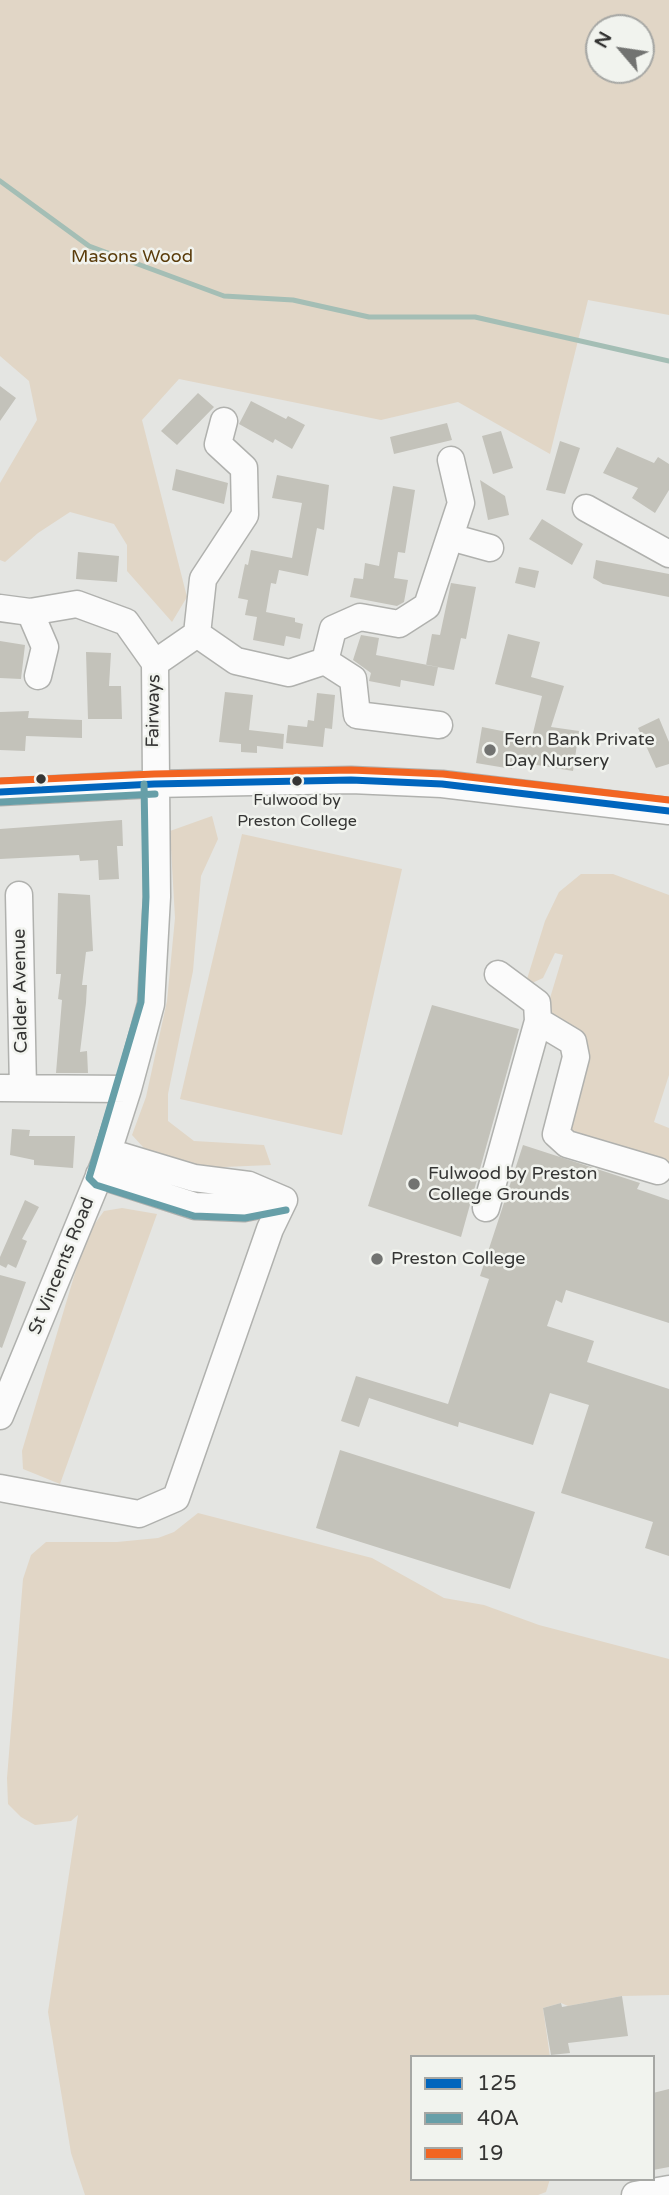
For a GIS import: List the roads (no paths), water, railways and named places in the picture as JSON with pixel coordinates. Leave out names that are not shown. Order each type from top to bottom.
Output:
[{"type":"street","points":[[155,663],[197,634],[203,579],[245,514],[244,468],[218,444],[224,421]]},
{"type":"street","points":[[325,661],[333,629],[360,617],[399,624],[427,606],[461,503],[451,460]]},
{"type":"street","points":[[586,508],[669,554]]},
{"type":"street","points":[[450,537],[490,548]]},
{"type":"street","name":"Fairways","points":[[0,608],[30,612],[77,604],[126,622],[155,663],[154,783]]},
{"type":"street","points":[[30,612],[45,647],[38,676]]},
{"type":"street","points":[[197,634],[236,661],[289,674],[325,661]]},
{"type":"street","points":[[325,661],[353,679],[357,715],[439,725]]},
{"type":"street","points":[[0,792],[154,783],[351,780],[442,784],[669,811]]},
{"type":"street","name":"St Vincents Road","points":[[0,1416],[103,1164],[152,1004],[158,897],[154,783]]},
{"type":"street","name":"Calder Avenue","points":[[12,1088],[19,895]]},
{"type":"street","points":[[486,1208],[538,1021],[537,1003],[498,974]]},
{"type":"street","points":[[538,1021],[573,1042],[576,1057],[556,1134],[567,1144],[658,1171]]},
{"type":"street","points":[[12,1088],[128,1089]]},
{"type":"street","points":[[0,1488],[138,1514],[176,1498],[270,1229],[284,1200],[244,1208],[195,1206],[103,1164]]},
{"type":"street","points":[[635,2195],[669,2189]]},
{"type":"waterway","points":[[0,181],[89,246],[224,296],[293,300],[369,317],[475,317],[669,361]]},
{"type":"place","name":"Fern Bank Private Day Nursery","points":[[490,750]]},
{"type":"place","name":"Fulwood by Preston College","points":[[297,781]]},
{"type":"place","name":"Fulwood by Preston College Grounds","points":[[414,1184]]},
{"type":"place","name":"Preston College","points":[[377,1259]]},
{"type":"park label","name":"Masons Wood","points":[[132,257]]}]
